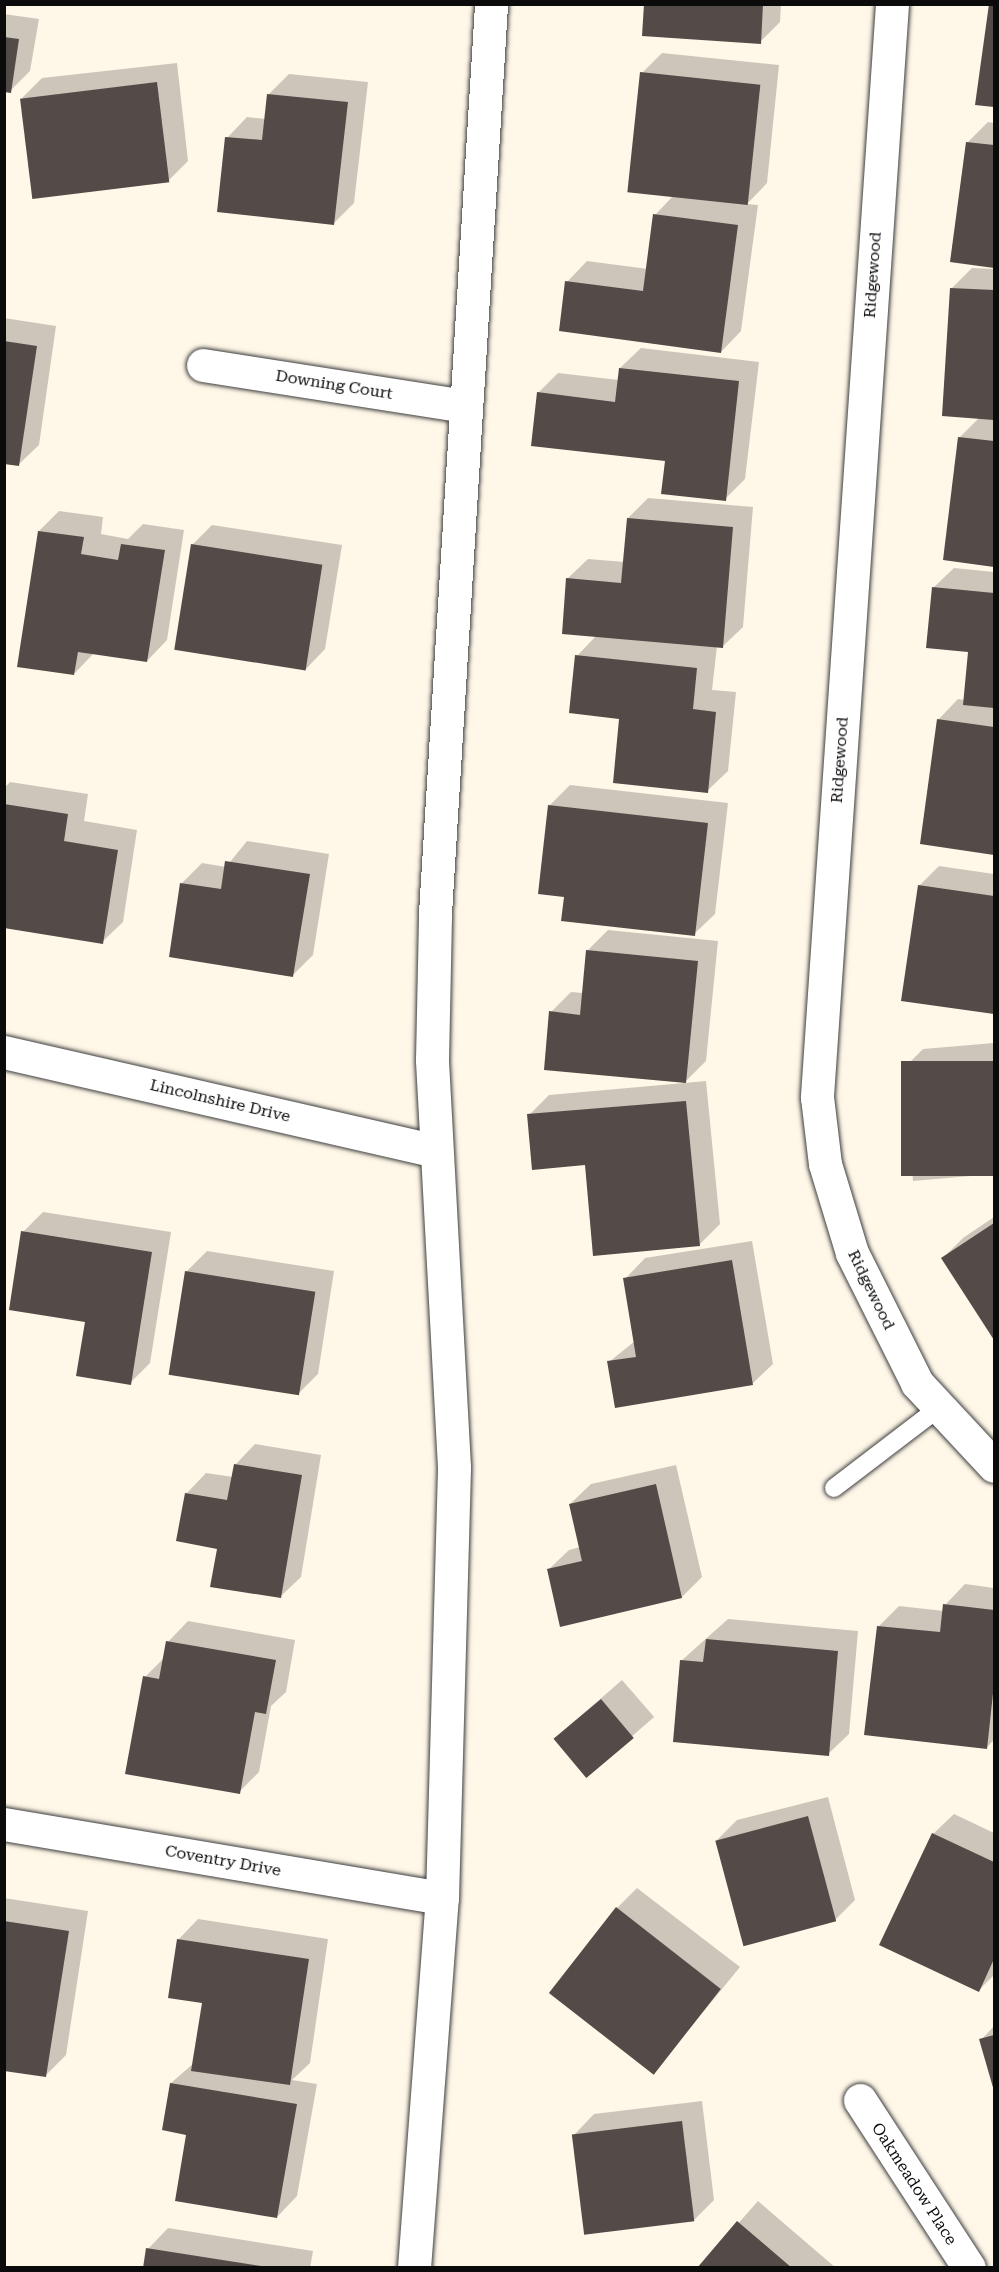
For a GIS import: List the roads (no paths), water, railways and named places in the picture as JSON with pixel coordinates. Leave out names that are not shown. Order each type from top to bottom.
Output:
[{"type":"street","points":[[414,2268],[442,1898],[454,1467],[432,1060],[435,913],[491,4]]},
{"type":"street","name":"Ridgewood","points":[[892,4],[818,1097],[825,1164],[852,1253],[917,1383],[994,1466]]},
{"type":"street","name":"Downing Court","points":[[203,365],[465,406]]},
{"type":"street","name":"Lincolnshire Drive","points":[[4,1052],[436,1151]]},
{"type":"street","name":"Coventry Drive","points":[[4,1824],[442,1898]]},
{"type":"street","name":"Oakmeadow Place","points":[[860,2100],[969,2268]]},
{"type":"lane","points":[[834,1488],[940,1407]]}]
